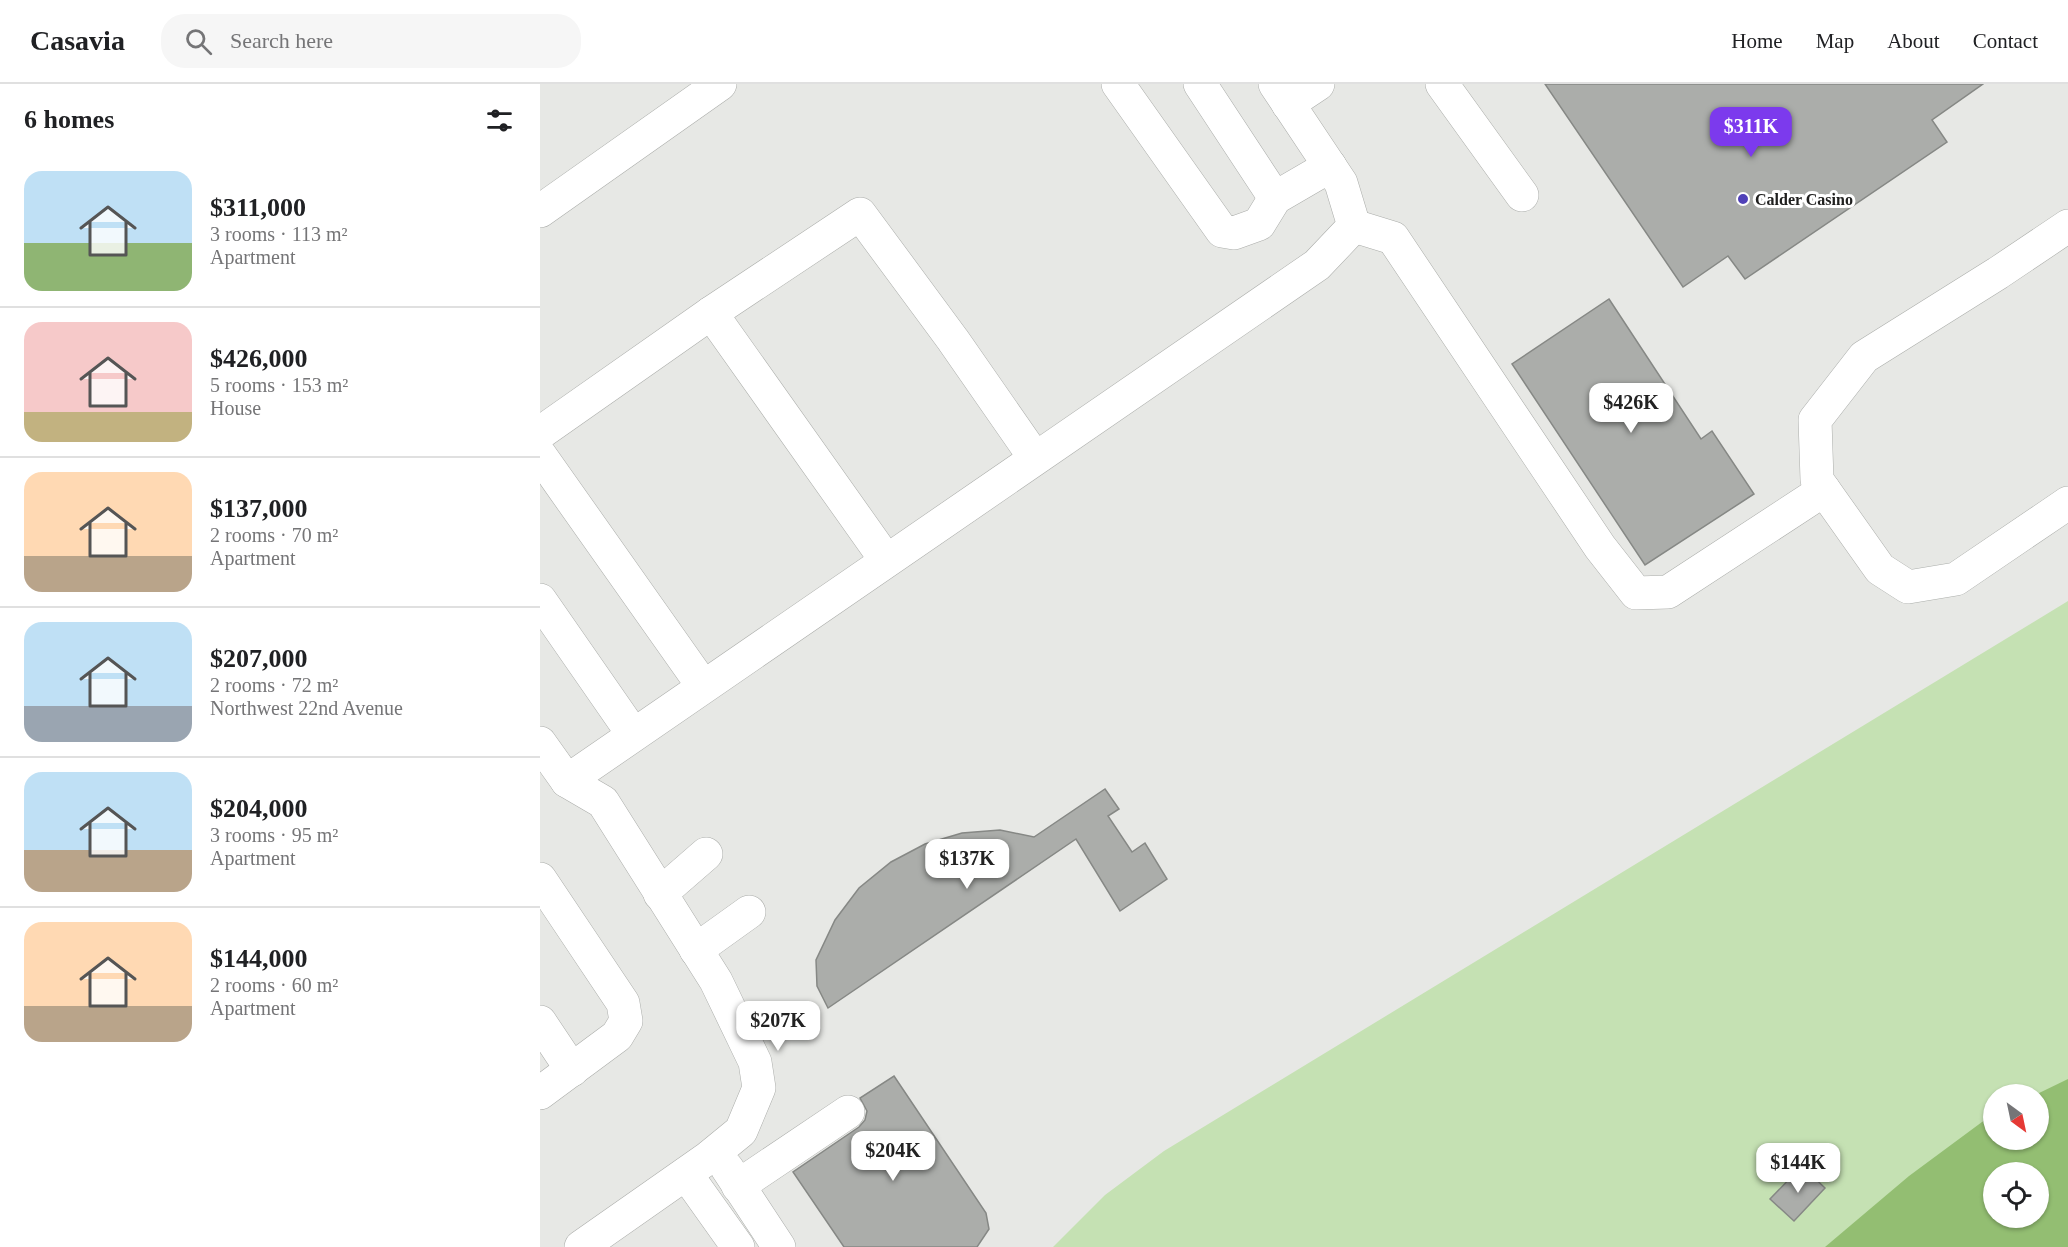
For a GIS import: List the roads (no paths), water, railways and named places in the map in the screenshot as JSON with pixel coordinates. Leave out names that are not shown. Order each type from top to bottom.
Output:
[{"type":"street","points":[[540,211],[720,84]]},
{"type":"street","points":[[1118,84],[1222,231],[1234,233],[1259,224],[1275,198],[1330,166]]},
{"type":"street","points":[[1200,84],[1275,198]]},
{"type":"street","points":[[1318,84],[1281,94],[1341,183],[1354,226]]},
{"type":"street","points":[[1442,84],[1521,195]]},
{"type":"street","points":[[540,433],[711,313],[860,214],[953,340],[1035,458]]},
{"type":"street","points":[[567,781],[1317,266],[1354,226]]},
{"type":"street","points":[[1354,226],[1393,238],[1599,548],[1636,593],[1668,592],[1824,490]]},
{"type":"street","points":[[2068,226],[1864,357],[1815,420],[1817,480],[1880,569],[1908,587],[1956,579],[2068,503]]},
{"type":"street","points":[[711,313],[886,560]]},
{"type":"street","points":[[540,455],[703,686]]},
{"type":"street","points":[[540,600],[633,734]]},
{"type":"street","points":[[540,743],[567,781],[603,802],[716,981],[754,1062],[759,1088],[741,1131],[686,1174],[581,1247]]},
{"type":"street","points":[[660,894],[706,854]]},
{"type":"street","points":[[540,879],[623,1003],[626,1021],[617,1036],[540,1093]]},
{"type":"street","points":[[696,950],[749,912]]},
{"type":"street","points":[[540,1022],[572,1070]]},
{"type":"street","points":[[738,1186],[848,1112]]},
{"type":"street","points":[[716,1152],[779,1247]]},
{"type":"street","points":[[686,1174],[738,1247]]},
{"type":"place","name":"Calder Casino","points":[[1743,199]]}]
